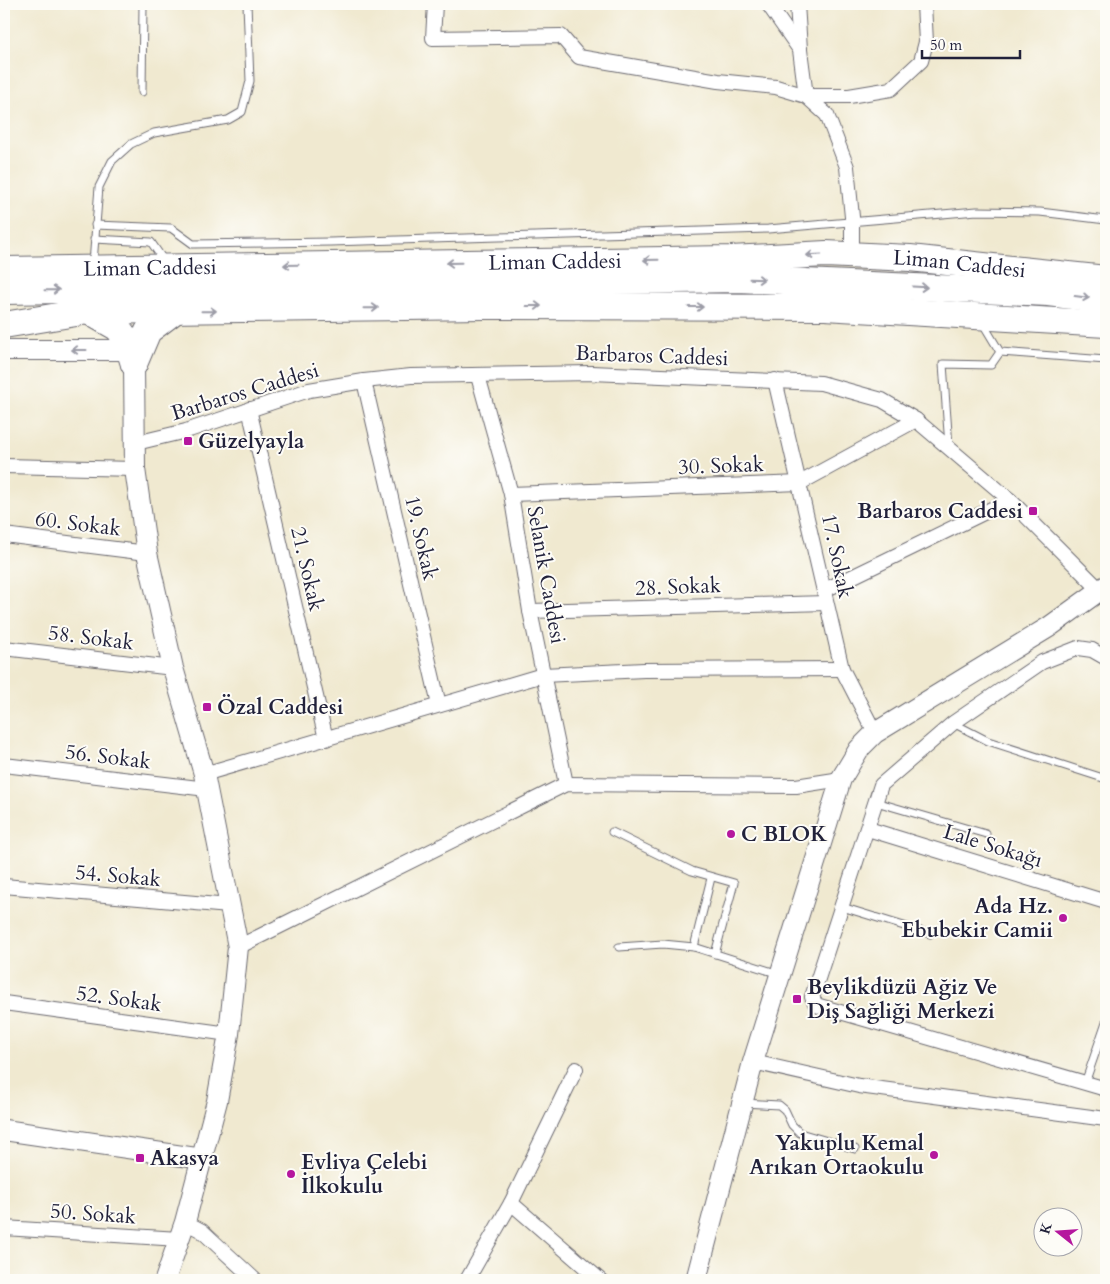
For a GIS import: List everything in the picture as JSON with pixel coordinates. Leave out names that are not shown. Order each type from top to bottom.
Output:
[{"type":"highway","name":"Liman Caddesi","points":[[4,270],[730,259],[826,254],[910,258],[1106,280]]},
{"type":"highway","points":[[910,258],[974,255],[1106,264]]},
{"type":"highway","name":"Liman Caddesi","points":[[4,290],[738,279],[1048,293],[1106,300]]},
{"type":"highway","points":[[4,312],[173,312],[484,306],[815,307],[1106,324]]},
{"type":"highway","points":[[4,325],[88,311],[118,328],[126,339],[131,357]]},
{"type":"highway","points":[[131,357],[148,332],[173,312]]},
{"type":"street","points":[[435,4],[433,38],[561,36],[579,58],[718,81],[776,87],[806,96],[849,96],[891,89],[921,61],[926,42],[924,4]]},
{"type":"street","points":[[768,4],[800,50]]},
{"type":"street","points":[[797,4],[806,96],[827,114],[847,167],[852,220],[852,256]]},
{"type":"street","points":[[4,350],[131,357],[136,443],[135,469],[148,553],[173,668],[205,782],[238,947],[229,1034],[217,1101],[203,1159],[165,1280]]},
{"type":"street","name":"Barbaros Caddesi","points":[[136,443],[186,431],[249,408],[309,390],[364,380],[411,376],[592,373],[821,383],[882,400],[916,420],[1010,500],[1104,588]]},
{"type":"street","name":"Selanik Caddesi","points":[[478,376],[511,494],[530,611],[566,784]]},
{"type":"street","name":"19. Sokak","points":[[364,380],[439,705]]},
{"type":"street","name":"17. Sokak","points":[[775,380],[842,669],[876,733]]},
{"type":"street","name":"21. Sokak","points":[[249,408],[326,739]]},
{"type":"street","name":"30. Sokak","points":[[511,494],[800,483],[916,420]]},
{"type":"street","points":[[4,466],[135,469]]},
{"type":"street","name":"28. Sokak","points":[[530,611],[826,596],[1010,500]]},
{"type":"street","name":"60. Sokak","points":[[4,535],[148,553]]},
{"type":"street","points":[[696,1280],[753,1062],[841,779],[859,749],[876,733],[1049,627],[1104,588]]},
{"type":"street","name":"58. Sokak","points":[[4,648],[173,668]]},
{"type":"street","points":[[1106,658],[1092,650],[1078,648],[1042,662],[953,723],[882,785],[812,997],[816,1006],[1106,1090]]},
{"type":"street","points":[[205,782],[326,739],[543,675],[644,670],[842,669]]},
{"type":"street","name":"56. Sokak","points":[[4,765],[205,782]]},
{"type":"street","points":[[238,947],[566,784],[796,786],[841,779]]},
{"type":"street","name":"Lale Sokağı","points":[[868,829],[1104,901]]},
{"type":"street","name":"54. Sokak","points":[[4,886],[229,906]]},
{"type":"street","name":"52. Sokak","points":[[4,1004],[229,1034]]},
{"type":"street","points":[[753,1062],[859,1086],[1106,1119]]},
{"type":"street","points":[[468,1280],[511,1203],[576,1069]]},
{"type":"street","points":[[4,1130],[203,1159]]},
{"type":"street","points":[[511,1203],[600,1280]]},
{"type":"street","name":"50. Sokak","points":[[4,1228],[182,1230]]},
{"type":"street","points":[[182,1230],[202,1231],[256,1280]]},
{"type":"lane","points":[[142,92],[143,4]]},
{"type":"lane","points":[[93,269],[98,187],[112,161],[132,144],[154,133],[228,120],[242,112],[250,81],[247,4]]},
{"type":"lane","points":[[95,225],[171,228],[193,244],[330,242],[768,229],[852,220],[977,211],[1040,212],[1106,220]]},
{"type":"lane","points":[[94,239],[151,242],[168,267]]},
{"type":"lane","points":[[978,316],[1000,352]]},
{"type":"lane","points":[[1000,352],[1106,360]]},
{"type":"lane","points":[[949,449],[943,364],[991,365],[1000,352]]},
{"type":"lane","points":[[953,723],[988,741],[1106,779]]},
{"type":"lane","points":[[876,802],[986,834]]},
{"type":"lane","points":[[612,832],[692,872],[734,883],[715,954]]},
{"type":"lane","points":[[694,947],[711,878]]},
{"type":"lane","points":[[1104,901],[1106,887]]},
{"type":"lane","points":[[842,907],[930,934]]},
{"type":"lane","points":[[618,947],[663,944],[694,947],[780,974]]},
{"type":"lane","points":[[1084,1083],[1106,1022]]},
{"type":"lane","points":[[742,1103],[779,1105],[785,1110],[792,1125],[800,1133],[856,1149]]},
{"type":"place","name":"Güzelyayla","points":[[188,441]]},
{"type":"place","name":"Barbaros Caddesi","points":[[1033,511]]},
{"type":"place","name":"Özal Caddesi","points":[[207,707]]},
{"type":"place","name":"C BLOK","points":[[731,834]]},
{"type":"place","name":"Ada Hz. Ebubekir Camii","points":[[1063,918]]},
{"type":"place","name":"Beylikdüzü Ağiz Ve Diş Sağliği Merkezi","points":[[797,999]]},
{"type":"place","name":"Yakuplu Kemal Arıkan Ortaokulu","points":[[934,1155]]},
{"type":"place","name":"Akasya","points":[[140,1158]]},
{"type":"place","name":"Evliya Çelebi İlkokulu","points":[[291,1174]]}]
